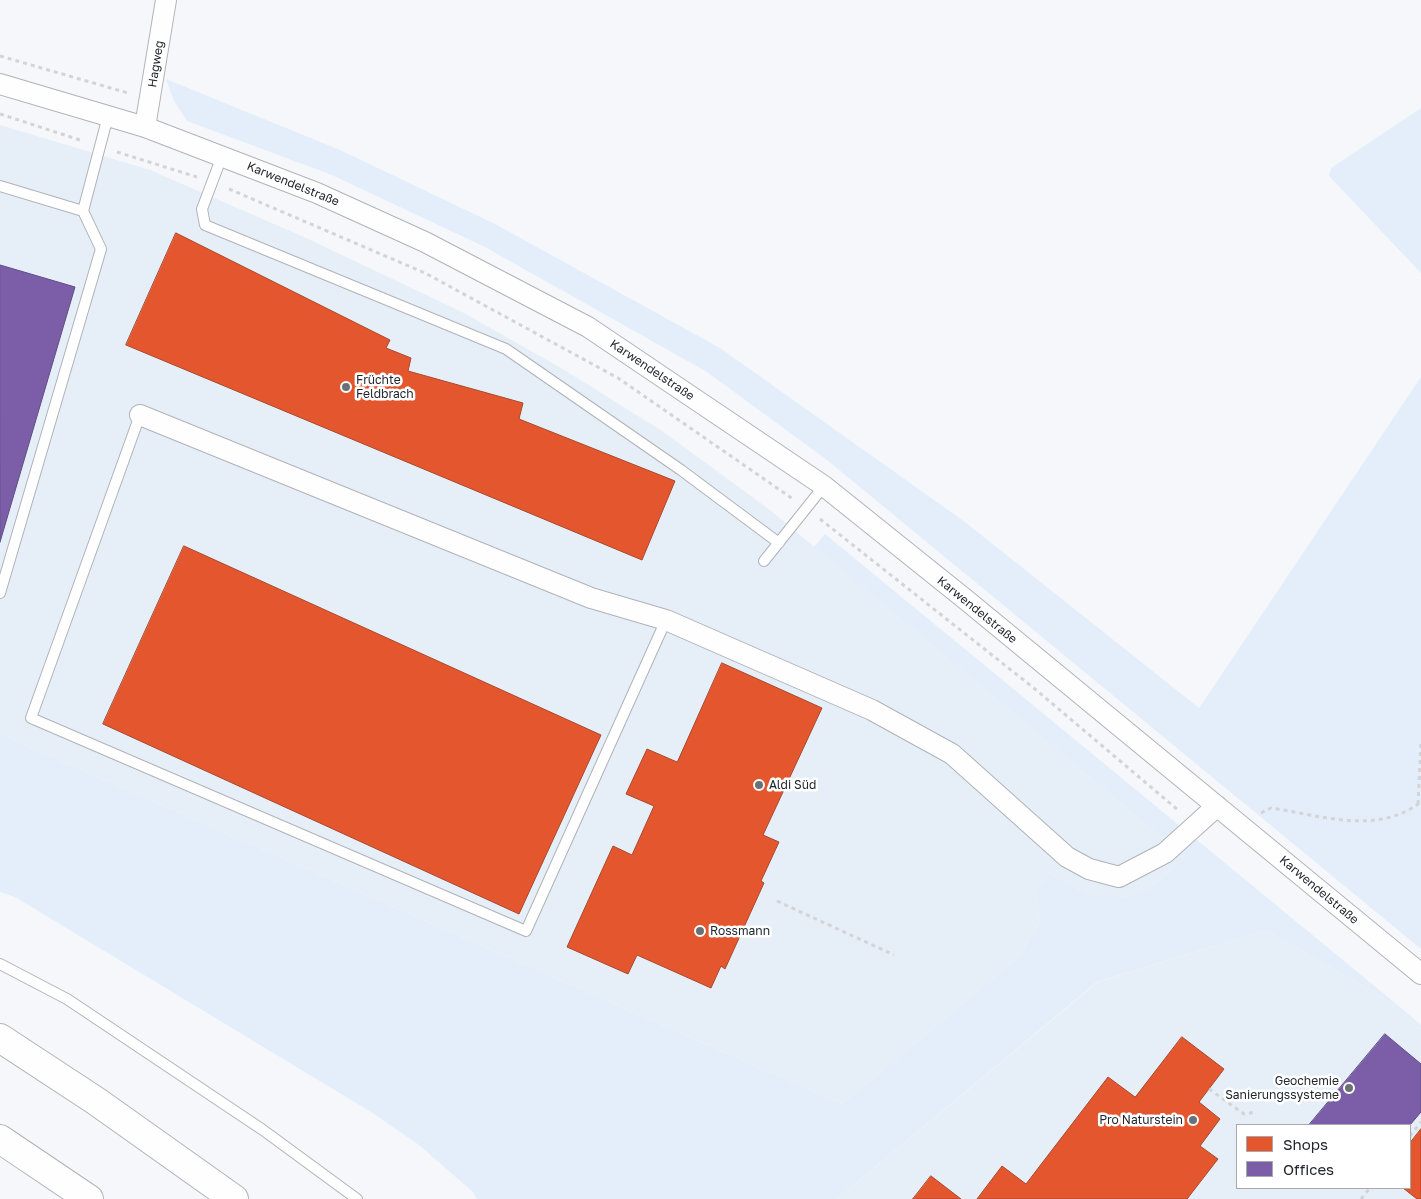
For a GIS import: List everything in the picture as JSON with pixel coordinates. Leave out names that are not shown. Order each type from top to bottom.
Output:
[{"type":"highway","points":[[0,1038],[96,1101],[234,1199]]},
{"type":"highway","points":[[0,1139],[89,1199]]},
{"type":"street","name":"Hagweg","points":[[145,127],[166,0]]},
{"type":"street","name":"Karwendelstraße","points":[[0,84],[145,127],[317,193],[425,242],[588,327],[824,486],[966,599],[1421,974]]},
{"type":"street","points":[[140,415],[590,598],[666,620],[872,710],[952,754],[1067,857],[1089,869],[1119,877],[1165,853],[1217,806]]},
{"type":"lane","points":[[0,593],[101,249],[83,211],[108,116]]},
{"type":"lane","points":[[222,156],[202,209],[205,225],[506,349],[681,470],[779,542]]},
{"type":"lane","points":[[0,186],[83,211]]},
{"type":"lane","points":[[140,415],[32,718],[526,931],[666,620]]},
{"type":"lane","points":[[764,561],[824,486]]},
{"type":"lane","points":[[0,964],[67,998],[262,1130],[357,1199]]},
{"type":"path","points":[[0,56],[150,100]]},
{"type":"path","points":[[0,114],[212,182],[425,273],[618,378],[807,508],[1035,689],[1197,826]]},
{"type":"path","points":[[1256,815],[1271,808],[1357,823],[1391,817],[1420,803],[1421,742]]},
{"type":"path","points":[[777,901],[894,955]]},
{"type":"path","points":[[1209,1089],[1244,1114],[1256,1112]]},
{"type":"path","points":[[1411,1135],[1421,1122]]},
{"type":"path","points":[[1361,1199],[1369,1189]]},
{"type":"shaded area","points":[[166,79],[340,150],[495,224],[720,348],[965,522],[1199,708],[1421,377],[1421,949],[827,460],[707,372],[485,247],[332,175],[187,121],[174,101]]},
{"type":"shaded area","points":[[1421,108],[1421,273],[1329,176],[1331,168]]},
{"type":"shaded area","points":[[0,125],[150,170],[306,238],[464,313],[566,371],[662,431],[770,510],[1185,857],[1152,887],[1125,897],[1092,897],[1049,873],[1037,890],[1040,922],[1019,957],[842,1104],[0,734]]},
{"type":"shaded area","points":[[825,534],[1400,1007],[1266,930],[1097,982],[837,1199],[477,1199],[473,1192],[419,1145],[371,1112],[15,897],[0,892],[0,734],[842,1104],[1019,957],[1040,922],[1037,890],[1049,873],[1092,897],[1125,897],[1152,887],[1185,857],[814,547]]},
{"type":"shaded area","points":[[1266,930],[1400,1007],[1421,1025],[1421,1199],[837,1199],[1098,982]]},
{"type":"building: Shops","name":"Früchte Feldbrach","points":[[176,233],[390,340],[386,348],[411,358],[408,371],[523,403],[519,419],[675,481],[642,560],[126,345]]},
{"type":"building: Shops","points":[[184,546],[601,735],[519,914],[103,724]]},
{"type":"building: Shops","points":[[722,663],[822,708],[763,835],[779,842],[761,881],[764,883],[725,969],[721,966],[711,988],[637,955],[628,974],[567,947],[613,846],[632,855],[654,806],[626,794],[647,749],[677,762]]},
{"type":"building: Shops","points":[[1182,1037],[1224,1069],[1199,1102],[1220,1119],[1200,1146],[1218,1159],[1187,1199],[977,1199],[1002,1166],[1026,1184],[1108,1077],[1135,1097]]},
{"type":"building: Shops","points":[[1421,1129],[1421,1199],[1417,1199],[1404,1189],[1411,1189],[1411,1142]]},
{"type":"building: Shops","points":[[931,1176],[961,1199],[913,1199]]},
{"type":"building: Offices","points":[[0,265],[75,287],[0,542]]},
{"type":"building: Offices","points":[[1385,1034],[1421,1064],[1421,1112],[1411,1124],[1310,1124]]},
{"type":"place","name":"Früchte Feldbrach","points":[[346,387]]},
{"type":"place","name":"Aldi Süd","points":[[759,785]]},
{"type":"place","name":"Rossmann","points":[[700,931]]},
{"type":"place","name":"Geochemie Sanierungssysteme","points":[[1349,1088]]},
{"type":"place","name":"Pro Naturstein","points":[[1193,1120]]}]
